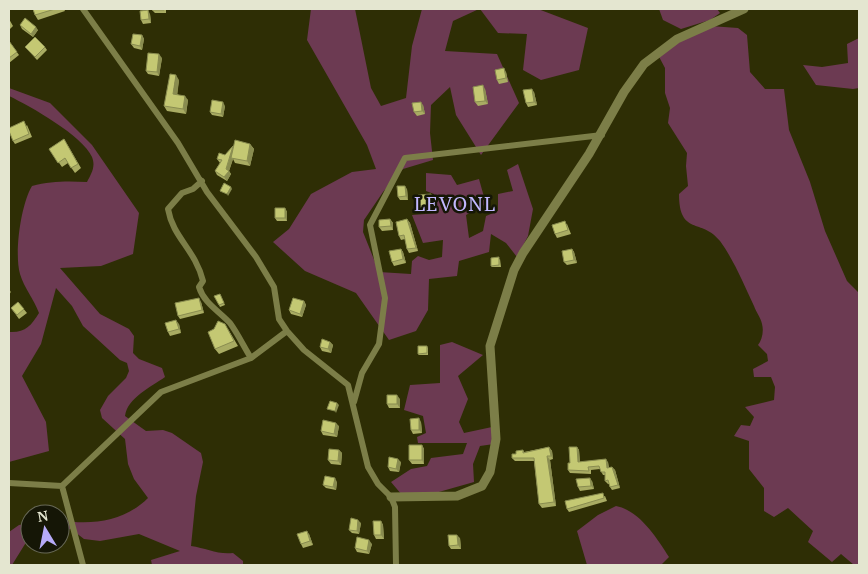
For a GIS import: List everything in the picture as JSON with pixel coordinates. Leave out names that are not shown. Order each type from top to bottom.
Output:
[{"type":"street","points":[[83,9],[172,136],[202,181],[207,192],[256,257],[274,287],[279,318],[287,331],[304,350],[342,378],[350,390],[368,467],[378,484],[391,497],[395,515],[396,565]]},
{"type":"street","points":[[391,497],[457,496],[482,486],[490,472],[496,439],[490,346],[512,274],[539,228],[602,135],[624,92],[644,64],[677,39],[744,9]]},
{"type":"street","points":[[353,403],[362,373],[379,344],[385,298],[370,225],[405,158],[602,135]]},
{"type":"street","points":[[202,181],[193,189],[182,193],[168,209],[170,218],[173,228],[198,264],[202,281],[198,287],[201,295],[213,309],[229,322],[250,358]]},
{"type":"street","points":[[9,483],[62,486],[161,392],[250,358],[287,331]]},
{"type":"street","points":[[62,486],[84,565]]},
{"type":"shaded area","points":[[311,9],[355,9],[371,88],[381,106],[406,98],[412,46],[422,9],[479,9],[453,21],[445,51],[497,54],[519,103],[481,155],[456,115],[450,87],[431,105],[430,133],[433,160],[403,169],[383,192],[364,220],[363,232],[379,272],[411,274],[412,261],[418,256],[429,260],[442,257],[443,240],[423,243],[412,215],[438,213],[434,194],[426,191],[426,173],[451,175],[457,185],[479,179],[486,204],[466,215],[469,238],[483,231],[486,216],[498,211],[498,194],[513,191],[507,170],[518,164],[533,209],[528,236],[517,257],[506,243],[491,234],[489,252],[459,261],[457,276],[429,279],[428,310],[416,331],[389,340],[356,293],[305,271],[273,242],[289,229],[311,194],[352,172],[376,169],[367,145],[307,40]]},
{"type":"shaded area","points":[[480,9],[538,9],[588,28],[579,70],[541,80],[523,70],[527,34],[498,33]]},
{"type":"shaded area","points":[[659,9],[717,9],[720,13],[710,20],[681,29],[663,20]]},
{"type":"shaded area","points":[[710,26],[738,28],[747,35],[750,72],[765,89],[784,89],[789,130],[810,182],[825,231],[847,281],[859,293],[859,565],[854,565],[841,554],[832,562],[808,542],[813,531],[788,508],[774,517],[764,511],[764,488],[749,469],[749,441],[734,436],[741,425],[750,426],[754,417],[745,407],[774,400],[775,387],[771,377],[754,377],[753,369],[768,361],[767,354],[758,345],[761,341],[763,327],[734,264],[720,241],[713,234],[687,221],[683,216],[679,194],[688,186],[687,153],[668,123],[670,108],[665,93],[665,68],[657,53]]},
{"type":"shaded area","points":[[859,38],[859,88],[816,85],[803,65],[822,67],[848,63],[847,44]]},
{"type":"shaded area","points":[[9,88],[50,103],[92,145],[139,213],[133,254],[101,266],[60,268],[100,314],[129,329],[134,336],[133,353],[139,359],[162,368],[165,377],[135,398],[125,416],[146,431],[163,430],[172,433],[201,453],[203,462],[196,496],[191,546],[217,552],[233,553],[243,561],[243,565],[152,565],[151,560],[180,551],[139,534],[100,541],[84,539],[70,529],[70,522],[95,522],[118,517],[139,506],[148,498],[134,479],[128,464],[125,439],[102,418],[100,410],[108,396],[126,378],[129,371],[127,363],[120,360],[83,326],[72,306],[56,288],[41,344],[22,376],[46,422],[49,451],[9,462],[9,332],[27,328],[39,313],[26,289],[18,265],[18,242],[25,204],[32,186],[59,182],[87,182],[93,164],[92,157],[87,149],[67,131],[42,114],[9,96]]},
{"type":"shaded area","points":[[452,342],[483,355],[458,376],[468,399],[459,422],[464,433],[492,427],[494,444],[480,446],[473,464],[474,482],[407,501],[391,482],[411,469],[427,466],[431,458],[463,454],[467,443],[418,443],[417,437],[426,433],[423,416],[404,410],[410,385],[440,383],[440,345]]},
{"type":"shaded area","points":[[616,506],[632,513],[647,526],[669,557],[661,565],[587,565],[577,531],[598,515]]},
{"type":"shaded area","points":[[19,525],[20,552],[12,565],[9,565],[9,532]]},
{"type":"building","points":[[33,9],[55,9],[35,15]]},
{"type":"building","points":[[148,10],[149,19],[141,20],[140,11]]},
{"type":"building","points":[[25,18],[36,27],[31,34],[20,25]]},
{"type":"building","points":[[133,34],[142,35],[140,46],[131,44]]},
{"type":"building","points":[[35,37],[45,47],[35,57],[25,47]]},
{"type":"building","points":[[9,41],[17,52],[9,58]]},
{"type":"building","points":[[148,53],[159,54],[157,72],[146,71]]},
{"type":"building","points":[[504,68],[506,78],[497,80],[495,70]]},
{"type":"building","points":[[170,74],[176,75],[173,94],[185,96],[183,109],[164,106]]},
{"type":"building","points":[[483,85],[485,101],[475,102],[473,87]]},
{"type":"building","points":[[532,89],[534,102],[526,103],[523,90]]},
{"type":"building","points":[[212,100],[223,102],[221,114],[210,112]]},
{"type":"building","points":[[421,102],[422,111],[414,112],[412,103]]},
{"type":"building","points":[[24,121],[29,134],[13,141],[9,128]]},
{"type":"building","points":[[64,139],[78,164],[71,168],[65,158],[58,163],[49,149]]},
{"type":"building","points":[[235,140],[250,144],[247,161],[231,158]]},
{"type":"building","points":[[233,146],[226,169],[229,171],[224,177],[215,171],[222,160],[217,159],[219,153],[225,155]]},
{"type":"building","points":[[224,183],[231,187],[227,194],[220,191]]},
{"type":"building","points":[[397,186],[405,186],[406,196],[398,197]]},
{"type":"building","points":[[431,194],[432,205],[419,206],[418,195]]},
{"type":"building","points":[[275,208],[285,208],[285,218],[275,218]]},
{"type":"building","points":[[390,219],[391,226],[379,227],[379,220]]},
{"type":"building","points":[[407,219],[416,248],[407,249],[404,235],[399,236],[396,222]]},
{"type":"building","points":[[565,221],[568,230],[555,234],[552,225]]},
{"type":"building","points":[[401,249],[403,259],[392,262],[389,251]]},
{"type":"building","points":[[572,249],[574,260],[564,262],[562,251]]},
{"type":"building","points":[[499,257],[499,265],[491,266],[491,258]]},
{"type":"building","points":[[220,294],[224,303],[219,305],[214,296]]},
{"type":"building","points":[[199,298],[202,310],[178,316],[175,303]]},
{"type":"building","points":[[293,298],[304,301],[300,314],[289,310]]},
{"type":"building","points":[[18,302],[24,309],[17,315],[11,308]]},
{"type":"building","points":[[176,320],[179,329],[168,332],[165,323]]},
{"type":"building","points":[[218,321],[225,324],[234,341],[215,349],[208,332],[214,329]]},
{"type":"building","points":[[322,339],[330,342],[328,349],[320,347]]},
{"type":"building","points":[[418,346],[427,346],[427,353],[418,354]]},
{"type":"building","points":[[387,395],[397,395],[397,404],[387,404]]},
{"type":"building","points":[[330,401],[337,403],[335,411],[327,409]]},
{"type":"building","points":[[419,418],[419,430],[411,430],[410,419]]},
{"type":"building","points":[[323,420],[336,423],[334,434],[321,431]]},
{"type":"building","points":[[409,445],[422,445],[422,460],[409,460]]},
{"type":"building","points":[[549,447],[551,456],[547,456],[554,502],[539,504],[534,458],[512,458],[512,454],[516,454],[516,451],[523,450],[523,453]]},
{"type":"building","points":[[569,447],[577,447],[578,462],[606,459],[607,468],[612,467],[618,485],[610,487],[608,480],[605,481],[605,472],[601,472],[599,466],[588,467],[589,471],[568,470],[568,463],[570,463]]},
{"type":"building","points":[[329,449],[339,450],[338,461],[328,460]]},
{"type":"building","points":[[389,457],[398,459],[396,469],[388,467]]},
{"type":"building","points":[[325,476],[335,478],[333,487],[323,485]]},
{"type":"building","points":[[590,478],[591,486],[578,487],[576,479]]},
{"type":"building","points":[[603,493],[604,498],[567,509],[565,501]]},
{"type":"building","points":[[351,518],[358,520],[357,531],[349,530]]},
{"type":"building","points":[[373,521],[381,521],[381,535],[374,535]]},
{"type":"building","points":[[307,531],[310,541],[301,544],[297,534]]},
{"type":"building","points":[[448,535],[457,535],[458,545],[449,546]]},
{"type":"building","points":[[357,537],[369,540],[367,551],[355,548]]},
{"type":"district","name":"LEVONL","points":[[455,204]]}]
